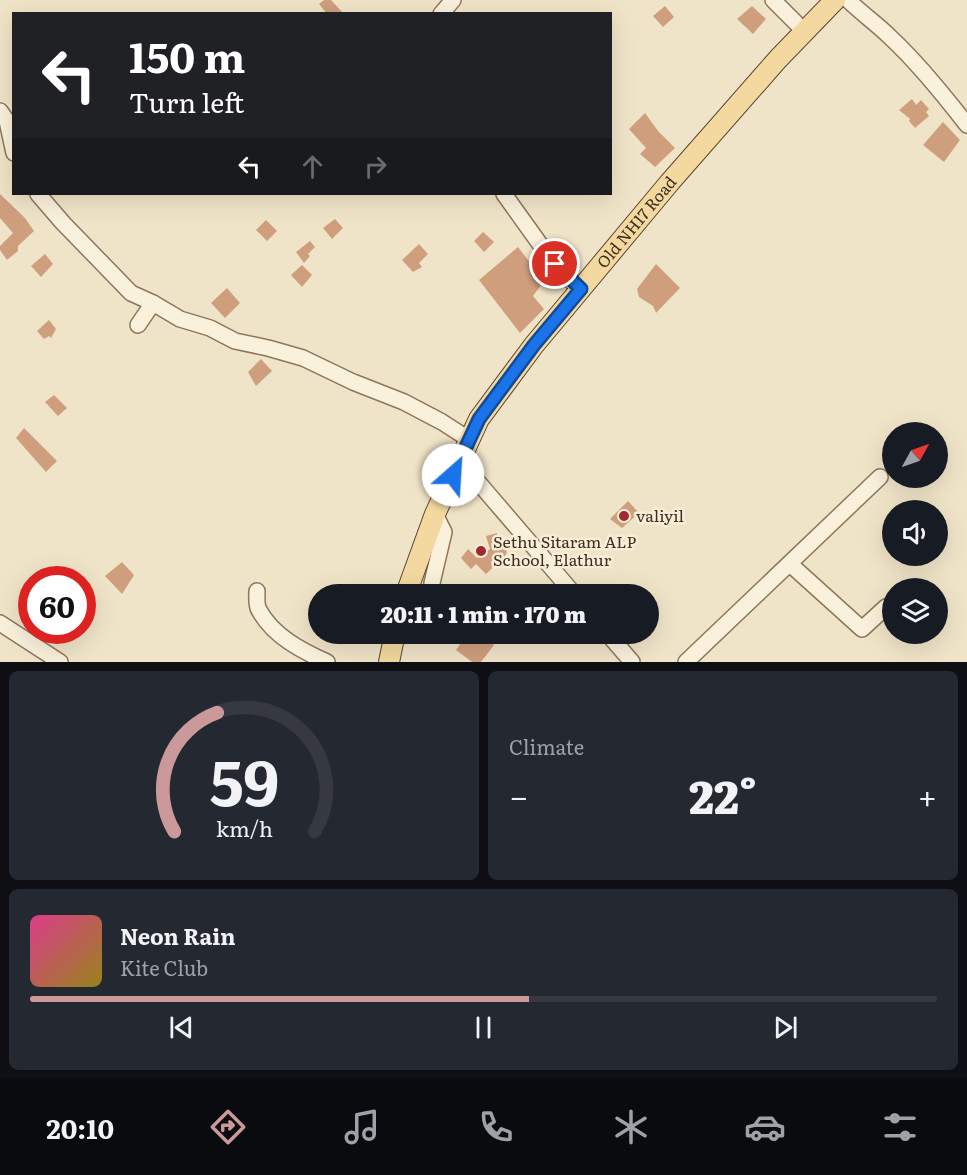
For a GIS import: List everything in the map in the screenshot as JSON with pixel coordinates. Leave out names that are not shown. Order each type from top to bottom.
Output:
[{"type":"main road","name":"Old NH17 Road","points":[[410,584],[435,514],[479,419],[534,345],[670,182],[804,31],[835,0]]},
{"type":"main road","points":[[389,662],[393,644]]},
{"type":"street","points":[[443,12],[453,0]]},
{"type":"street","points":[[773,0],[804,31]]},
{"type":"street","points":[[848,0],[889,36],[942,92],[967,124]]},
{"type":"street","points":[[0,111],[7,121],[12,144]]},
{"type":"street","points":[[39,195],[131,293],[180,318],[210,328],[235,341],[303,358],[353,382],[404,402],[470,440]]},
{"type":"street","points":[[505,195],[547,254],[581,289]]},
{"type":"street","points":[[138,325],[153,303]]},
{"type":"street","points":[[460,461],[565,584]]},
{"type":"street","points":[[686,662],[880,477]]},
{"type":"street","points":[[432,583],[444,532],[435,514]]},
{"type":"street","points":[[790,564],[862,629],[882,611]]},
{"type":"street","points":[[257,591],[257,609],[279,635],[308,654],[327,662]]},
{"type":"street","points":[[0,623],[60,662]]},
{"type":"street","points":[[616,644],[632,662]]},
{"type":"building","points":[[324,0],[331,0],[342,12],[325,12],[319,4]]},
{"type":"building","points":[[665,6],[674,17],[663,27],[653,16]]},
{"type":"building","points":[[752,6],[766,19],[753,34],[737,19]]},
{"type":"building","points":[[912,99],[916,105],[921,100],[929,109],[926,112],[929,116],[915,128],[909,121],[910,119],[899,110]]},
{"type":"building","points":[[645,113],[658,131],[675,148],[655,167],[640,154],[646,148],[629,129]]},
{"type":"building","points":[[943,122],[960,140],[944,162],[923,145]]},
{"type":"building","points":[[0,194],[25,218],[34,231],[18,246],[18,251],[7,260],[0,246],[13,233],[0,218]]},
{"type":"building","points":[[335,219],[343,228],[332,239],[323,228]]},
{"type":"building","points":[[266,220],[277,231],[267,241],[256,230]]},
{"type":"building","points":[[483,232],[494,242],[484,252],[474,241]]},
{"type":"building","points":[[310,241],[315,247],[308,254],[310,256],[304,263],[296,252]]},
{"type":"building","points":[[419,244],[428,254],[419,263],[422,267],[413,272],[402,260]]},
{"type":"building","points":[[518,247],[544,281],[533,296],[544,309],[520,333],[479,280]]},
{"type":"building","points":[[45,254],[53,264],[41,277],[31,266]]},
{"type":"building","points":[[656,264],[680,288],[656,313],[653,306],[639,297],[637,289]]},
{"type":"building","points":[[302,265],[312,275],[302,287],[291,275]]},
{"type":"building","points":[[227,288],[240,303],[225,318],[211,303]]},
{"type":"building","points":[[49,320],[56,329],[51,338],[49,336],[44,339],[37,331]]},
{"type":"building","points":[[261,359],[272,371],[256,386],[248,372]]},
{"type":"building","points":[[54,395],[67,408],[58,416],[45,402]]},
{"type":"building","points":[[24,428],[57,461],[46,472],[16,438]]},
{"type":"building","name":"valiyil","points":[[628,501],[639,513],[622,528],[610,519]]},
{"type":"building","points":[[497,533],[499,540],[508,545],[506,555],[486,574],[476,564],[471,569],[461,558],[468,549],[477,558],[490,549],[486,536]]},
{"type":"building","points":[[122,562],[134,575],[122,594],[105,576]]},
{"type":"building","points":[[460,644],[494,645],[481,662],[472,662],[456,650]]},
{"type":"place","name":"valiyil","points":[[624,516]]},
{"type":"place","name":"Sethu Sitaram ALP School, Elathur","points":[[481,551]]},
{"type":"route","points":[[453,475],[479,419],[534,345],[581,289],[555,264]]}]
